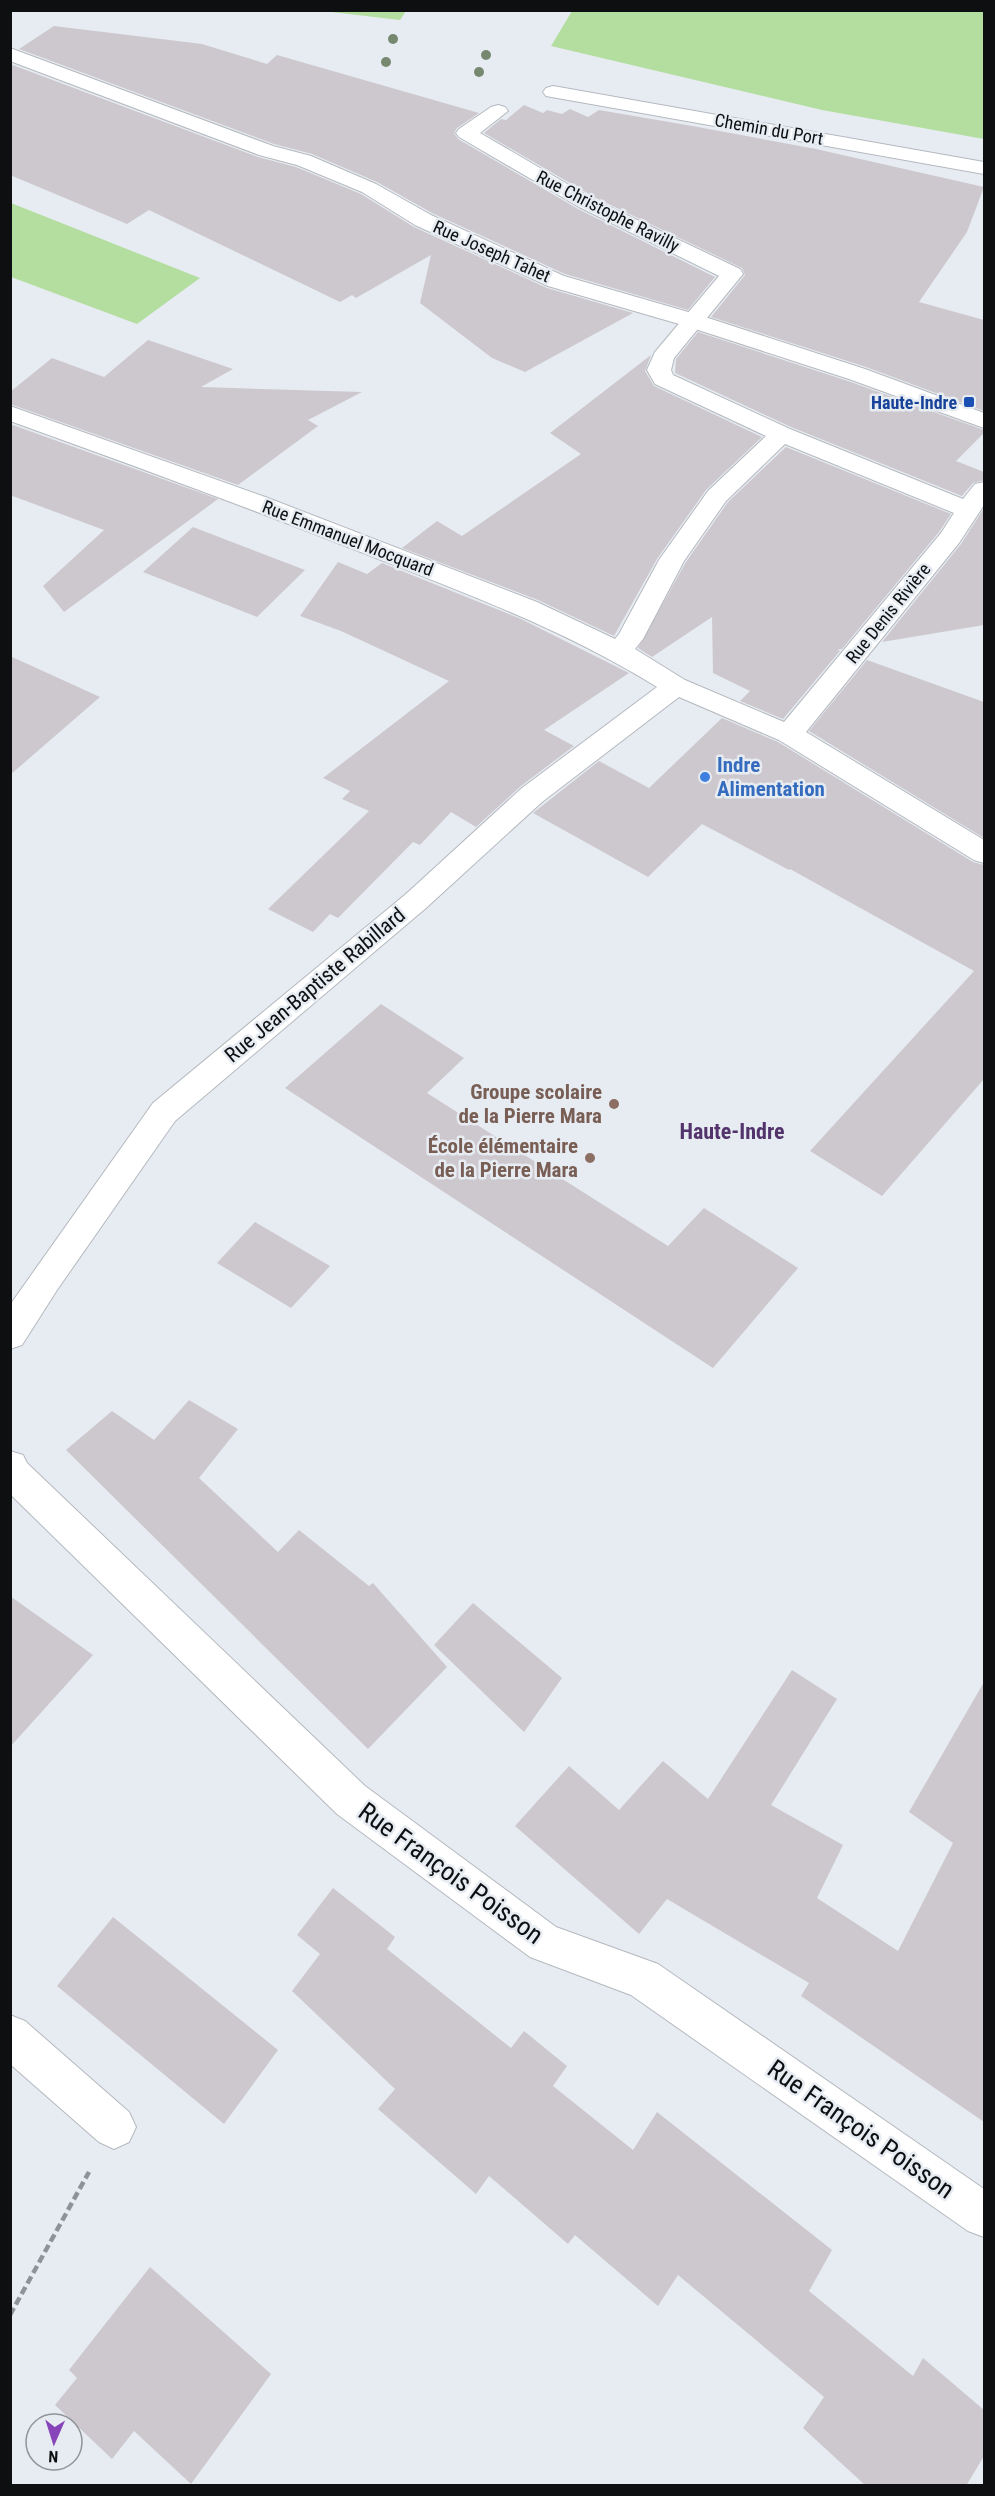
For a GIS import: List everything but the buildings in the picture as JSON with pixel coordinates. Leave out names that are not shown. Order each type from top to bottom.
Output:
[{"type":"street","name":"Rue Joseph Tahet","points":[[10,54],[266,151],[304,160],[369,188],[423,220],[556,281],[694,321],[857,374],[984,421]]},
{"type":"street","name":"Chemin du Port","points":[[553,92],[984,168]]},
{"type":"street","name":"Rue Christophe Ravilly","points":[[498,111],[466,134],[586,203],[732,274],[694,321]]},
{"type":"street","points":[[694,321],[663,357],[659,370],[663,379],[782,434],[968,510]]},
{"type":"street","name":"Rue Emmanuel Mocquard","points":[[10,413],[280,511],[528,608],[618,651],[676,686]]},
{"type":"street","points":[[618,651],[630,639],[672,560],[717,496],[782,434]]},
{"type":"street","name":"Rue Denis Rivière","points":[[789,734],[950,538],[984,489]]},
{"type":"street","points":[[676,686],[789,734],[984,853]]},
{"type":"street","name":"Rue Jean-Baptiste Rabillard","points":[[10,1335],[45,1280],[164,1112],[416,901],[532,795],[676,686]]},
{"type":"street","name":"Rue François Poisson","points":[[12,1472],[351,1800],[544,1943],[643,1979],[984,2216]]},
{"type":"street","points":[[10,2036],[114,2127]]},
{"type":"path","points":[[10,2315],[114,2127]]},
{"type":"green space","points":[[406,10],[400,20],[323,11]]},
{"type":"green space","points":[[572,11],[984,11],[984,139],[822,110],[551,46]]},
{"type":"green space","points":[[10,203],[200,278],[137,324],[11,277]]},
{"type":"place","name":"Haute-Indre","points":[[969,402]]},
{"type":"place","name":"Indre Alimentation","points":[[705,777]]},
{"type":"place","name":"Groupe scolaire de la Pierre Mara","points":[[614,1104]]},
{"type":"place","name":"École élémentaire de la Pierre Mara","points":[[590,1158]]},
{"type":"district","name":"Haute-Indre","points":[[732,1131]]}]
